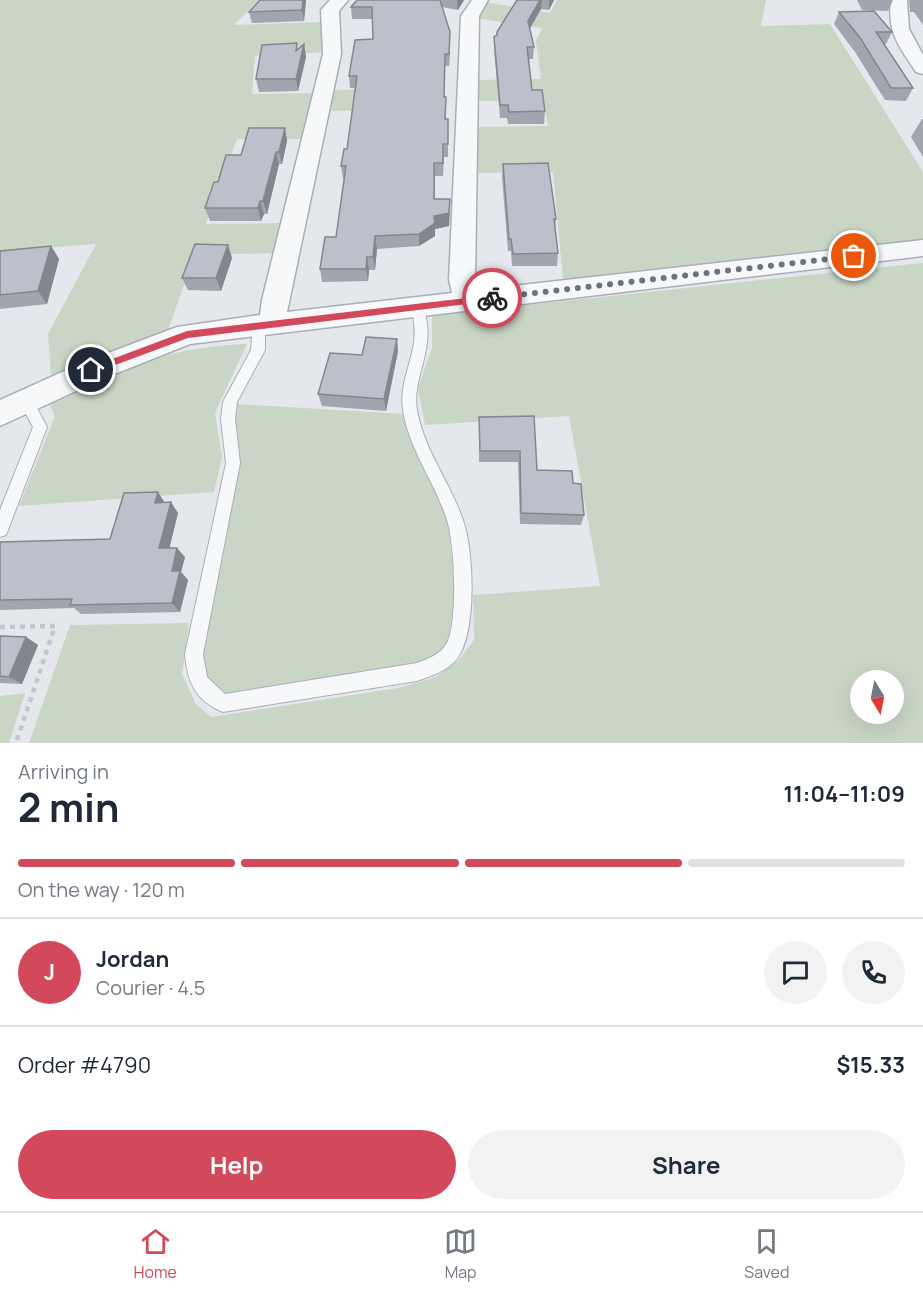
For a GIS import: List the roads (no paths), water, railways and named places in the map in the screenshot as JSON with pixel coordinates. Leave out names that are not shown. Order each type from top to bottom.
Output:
[{"type":"street","points":[[266,323],[275,300],[332,54],[330,10],[340,0]]},
{"type":"street","points":[[466,301],[462,280],[470,16],[480,0]]},
{"type":"street","points":[[899,0],[896,19],[903,39],[923,68]]},
{"type":"street","points":[[0,414],[109,363],[187,334],[923,248]]},
{"type":"lane","points":[[266,323],[258,350],[230,402],[228,419],[233,463],[194,654],[196,679],[207,694],[223,703],[417,672],[437,664],[453,649],[461,628],[460,541],[456,521],[414,432],[408,393],[420,346],[418,306]]},
{"type":"lane","points":[[0,530],[40,427],[26,401]]}]
